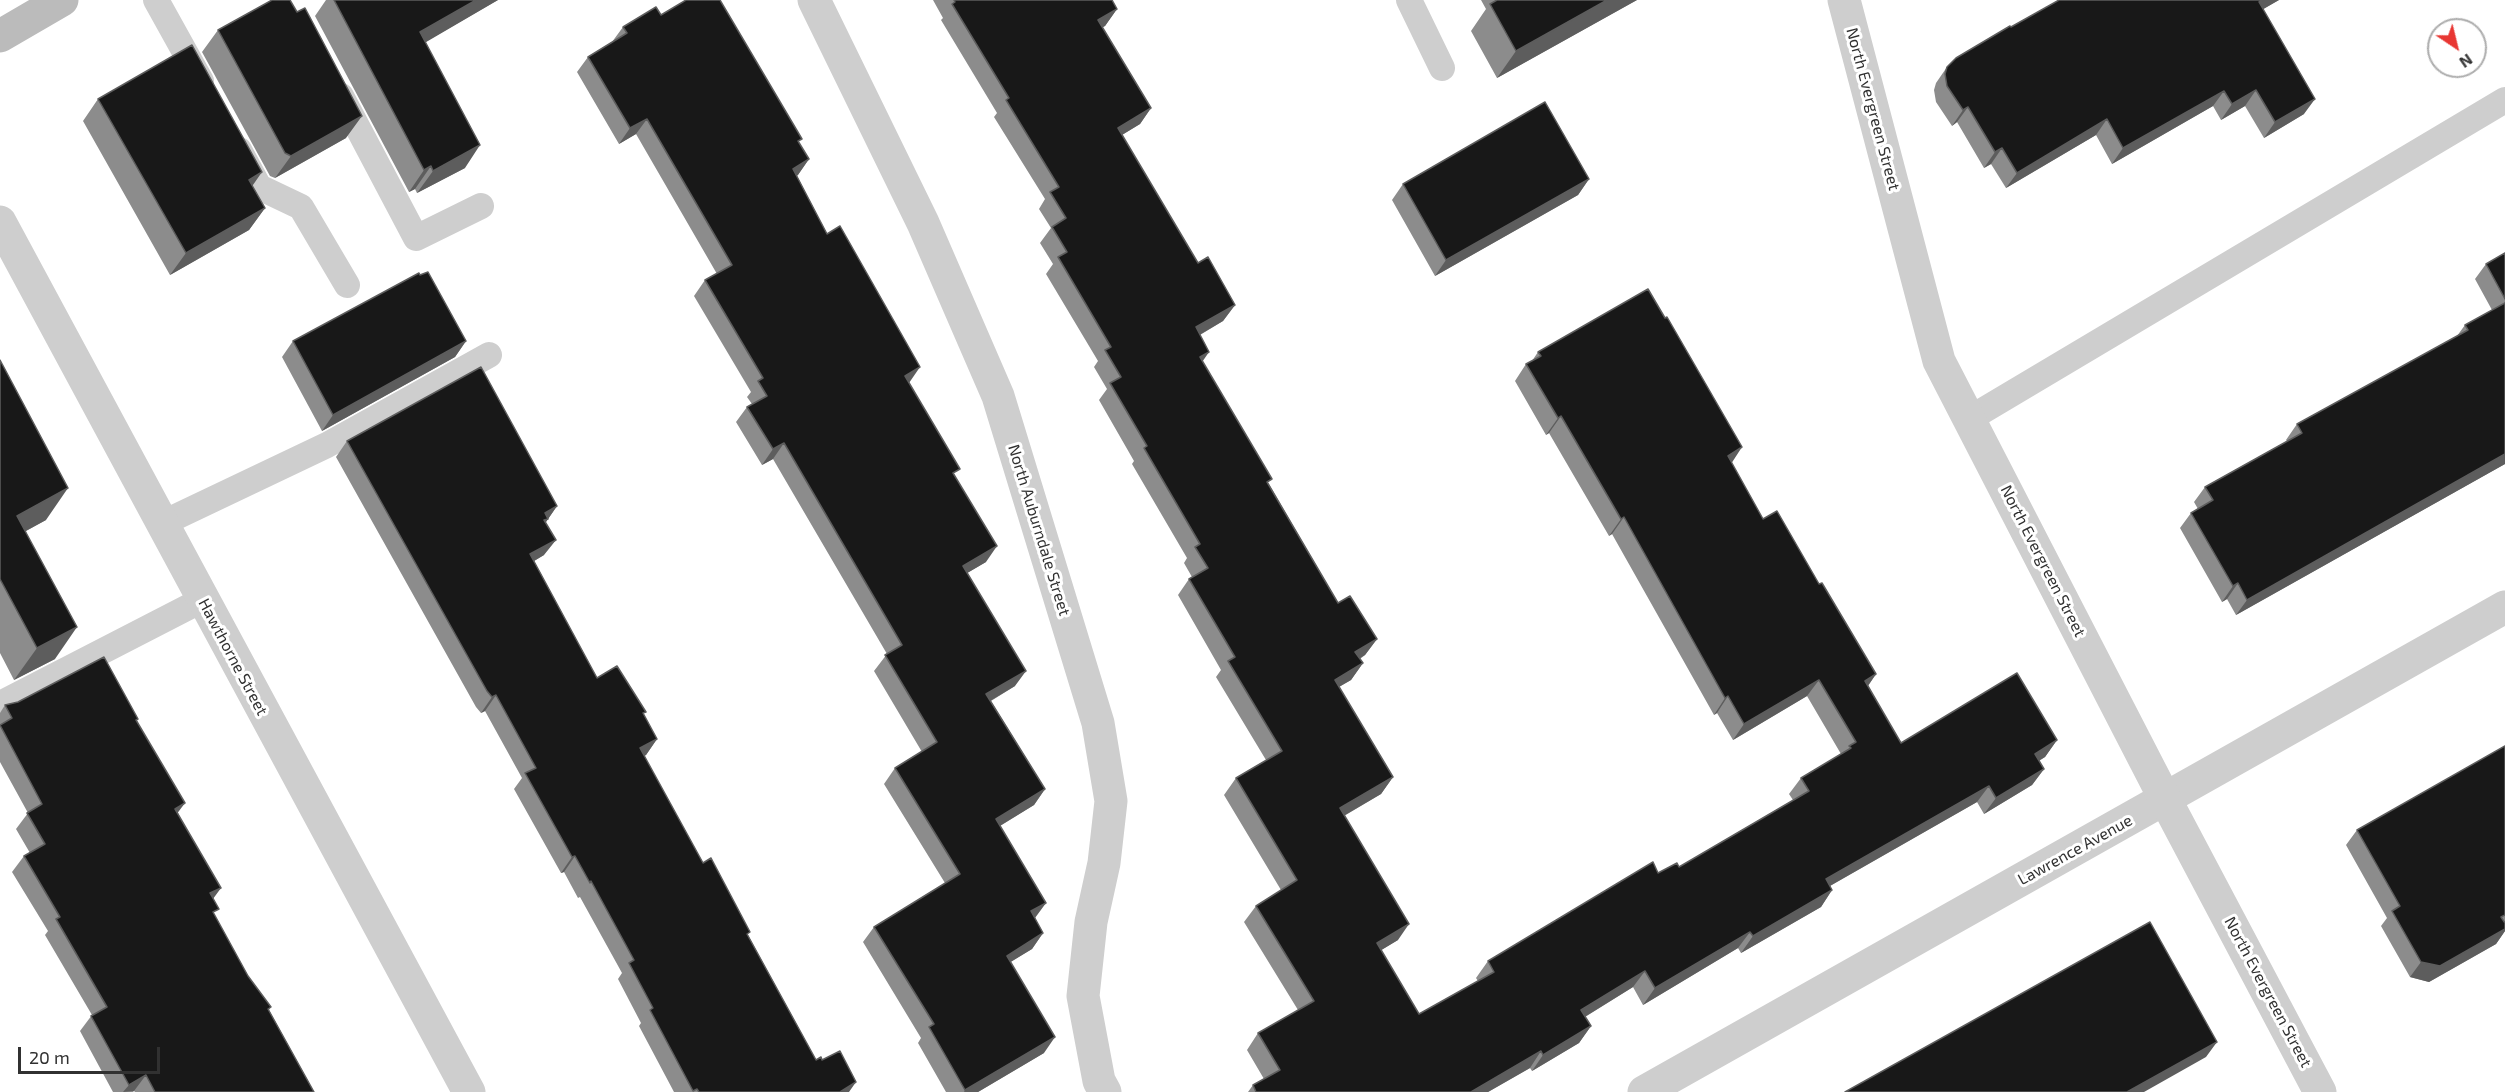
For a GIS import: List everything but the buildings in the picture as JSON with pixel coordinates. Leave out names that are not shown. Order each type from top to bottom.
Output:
[{"type":"main road","points":[[0,36],[63,0]]},
{"type":"street","name":"North Auburndale Street","points":[[814,0],[923,223],[999,396],[1098,723],[1111,801],[1104,863],[1091,922],[1083,996],[1099,1081],[1105,1092]]},
{"type":"street","name":"North Evergreen Street","points":[[1844,0],[1938,361],[2320,1092]]},
{"type":"street","name":"Hawthorne Street","points":[[0,222],[469,1092]]},
{"type":"street","name":"Lawrence Avenue","points":[[1644,1092],[2505,607]]},
{"type":"lane","points":[[156,0],[210,99]]},
{"type":"lane","points":[[1409,0],[1442,68]]},
{"type":"lane","points":[[328,72],[416,238],[481,206]]},
{"type":"lane","points":[[1969,419],[2505,100]]},
{"type":"lane","points":[[227,129],[259,187],[301,207],[347,285]]},
{"type":"lane","points":[[161,524],[327,445],[489,355]]},
{"type":"lane","points":[[0,704],[202,600]]}]
